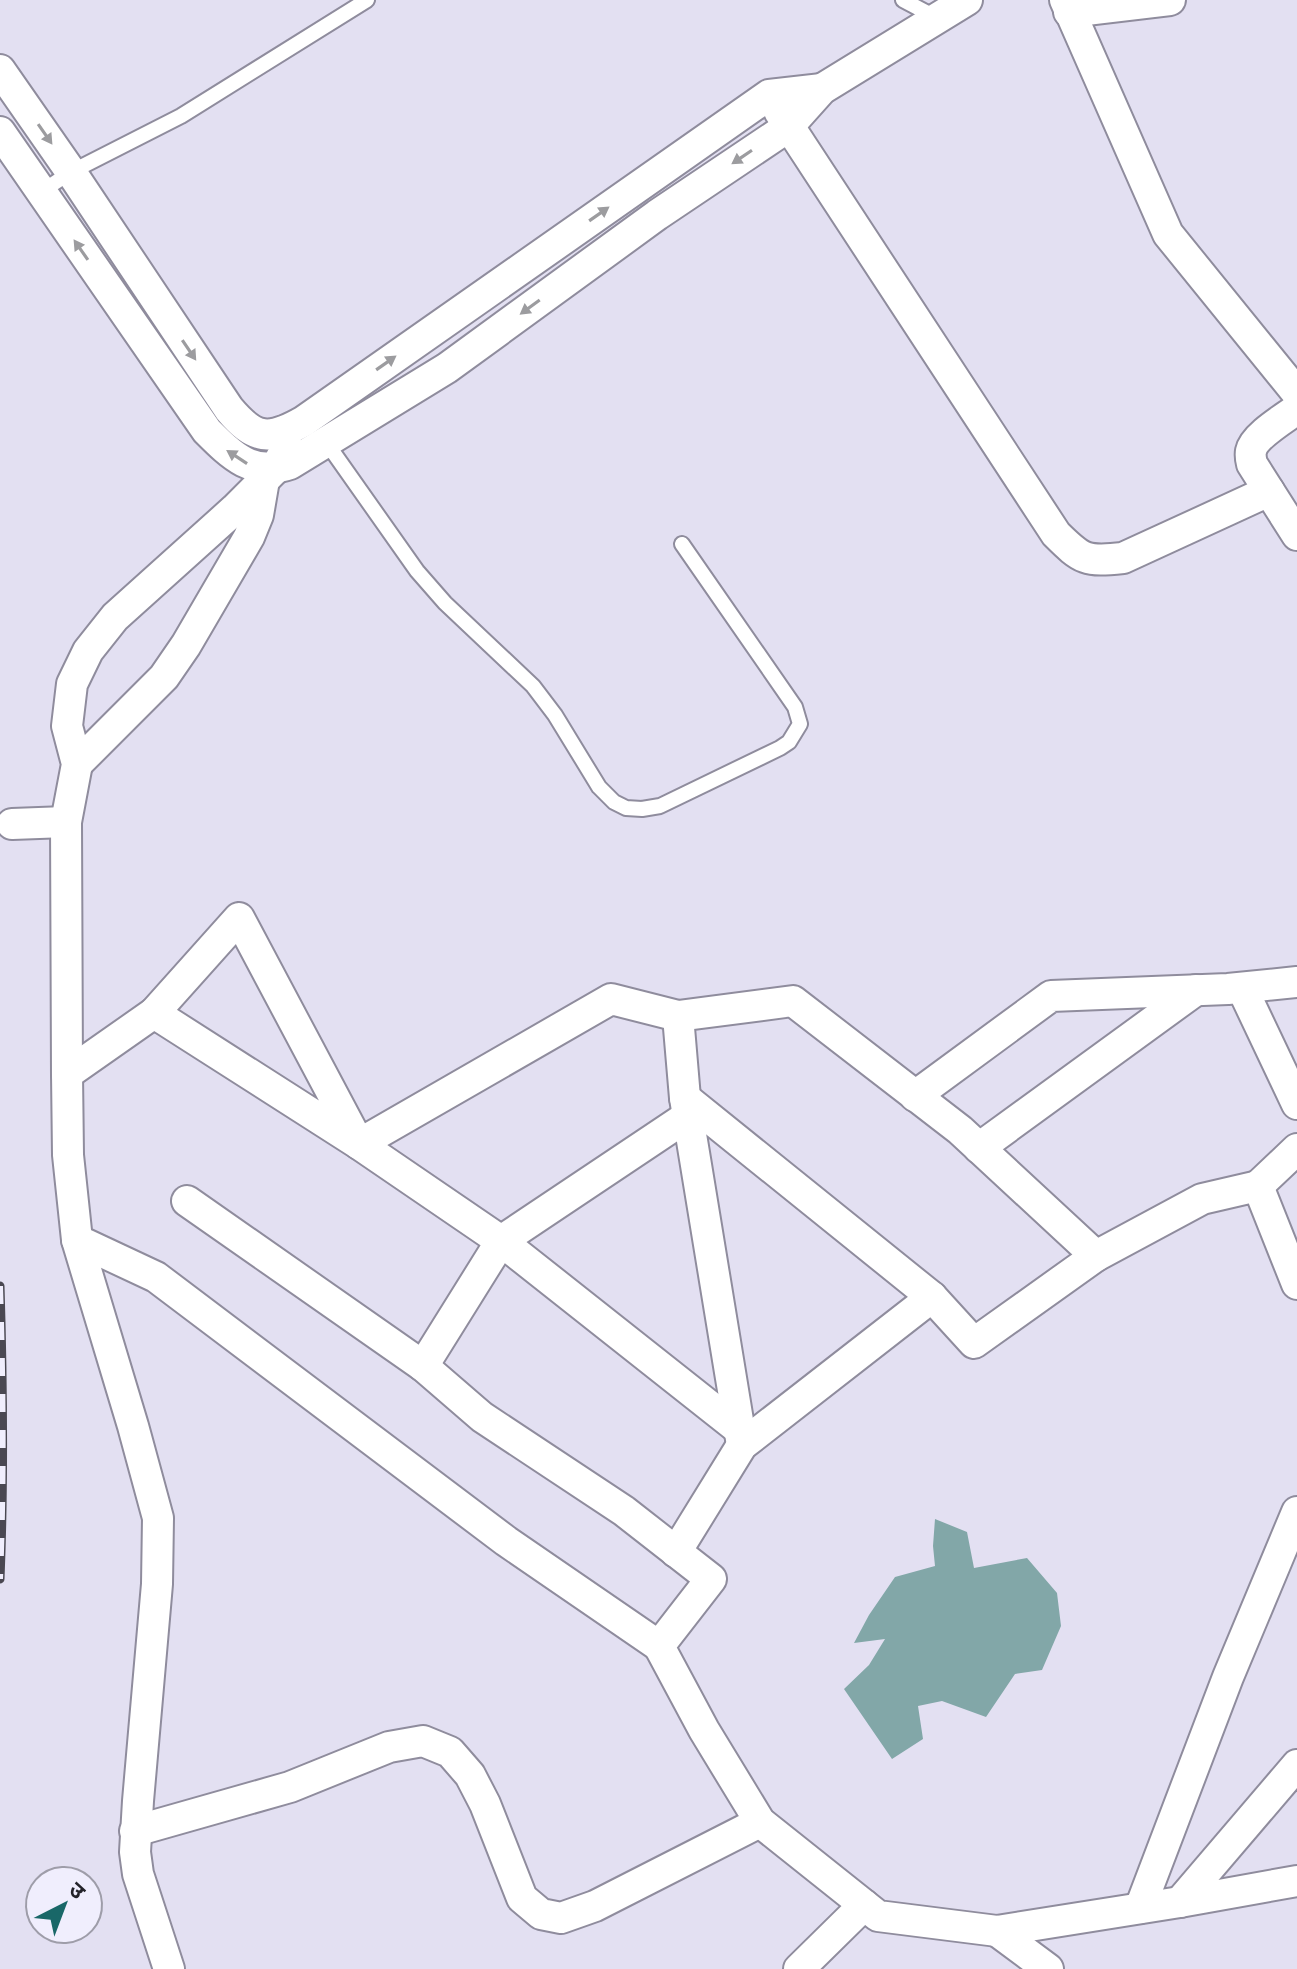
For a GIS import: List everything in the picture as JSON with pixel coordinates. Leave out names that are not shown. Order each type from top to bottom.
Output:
[{"type":"street","points":[[77,764],[164,677],[186,645],[249,537],[269,474],[447,368],[657,215],[788,127],[822,89],[967,0]]},
{"type":"street","points":[[1170,0],[1067,6],[1168,234],[1297,393]]},
{"type":"street","points":[[0,70],[229,409],[243,425],[263,435],[285,431],[304,421],[769,95],[822,89]]},
{"type":"street","points":[[769,95],[1056,534],[1072,550],[1084,559],[1101,561],[1123,558],[1269,491]]},
{"type":"street","points":[[0,132],[207,431],[244,463],[269,474]]},
{"type":"street","points":[[1297,409],[1260,437],[1251,449],[1252,464],[1297,535]]},
{"type":"street","points":[[169,1969],[138,1874],[135,1852],[157,1584],[158,1518],[77,1240],[68,1155],[66,822],[77,764],[67,726],[72,684],[88,651],[115,617],[235,509],[269,474],[283,454],[285,431]]},
{"type":"street","points":[[12,824],[66,822]]},
{"type":"street","points":[[67,1074],[154,1013],[239,918],[359,1144]]},
{"type":"street","points":[[915,1096],[1051,996],[1242,988],[1297,982]]},
{"type":"street","points":[[1242,988],[1297,1104]]},
{"type":"street","points":[[979,1148],[1196,990]]},
{"type":"street","points":[[359,1144],[611,999],[678,1016],[793,1001],[979,1148],[1096,1256]]},
{"type":"street","points":[[154,1013],[359,1144],[501,1241],[741,1438]]},
{"type":"street","points":[[678,1016],[687,1107],[741,1438]]},
{"type":"street","points":[[423,1366],[501,1241],[687,1107]]},
{"type":"street","points":[[687,1107],[932,1297],[974,1343],[1096,1256],[1202,1199],[1258,1186],[1297,1149]]},
{"type":"street","points":[[1258,1186],[1297,1284]]},
{"type":"street","points":[[187,1201],[423,1366],[482,1417],[624,1511],[711,1579],[659,1646]]},
{"type":"street","points":[[77,1240],[156,1277],[506,1541],[659,1646],[704,1730],[760,1822],[878,1916],[997,1931],[1297,1881]]},
{"type":"street","points":[[676,1552],[741,1438],[932,1297]]},
{"type":"street","points":[[1140,1908],[1228,1677],[1297,1512]]},
{"type":"street","points":[[135,1831],[290,1787],[389,1747],[423,1741],[450,1752],[470,1775],[485,1804],[522,1898],[541,1914],[561,1918],[595,1906],[760,1822]]},
{"type":"street","points":[[1180,1902],[1297,1765]]},
{"type":"street","points":[[799,1969],[864,1905]]},
{"type":"street","points":[[997,1931],[1048,1969]]},
{"type":"lane","points":[[41,192],[71,172],[181,116],[367,0]]},
{"type":"lane","points":[[903,0],[937,18]]},
{"type":"lane","points":[[326,442],[417,571],[445,603],[533,686],[555,715],[599,787],[614,802],[626,808],[660,806],[727,774],[789,742],[800,724],[795,707],[682,544]]},
{"type":"shaded area","points":[[935,1519],[967,1532],[974,1568],[1027,1558],[1057,1593],[1061,1626],[1042,1670],[1015,1674],[986,1717],[942,1701],[918,1706],[923,1739],[892,1759],[844,1689],[869,1665],[885,1639],[854,1643],[895,1577],[935,1566]]},
{"type":"railway","points":[[0,1286],[3,1432],[0,1579]]}]
